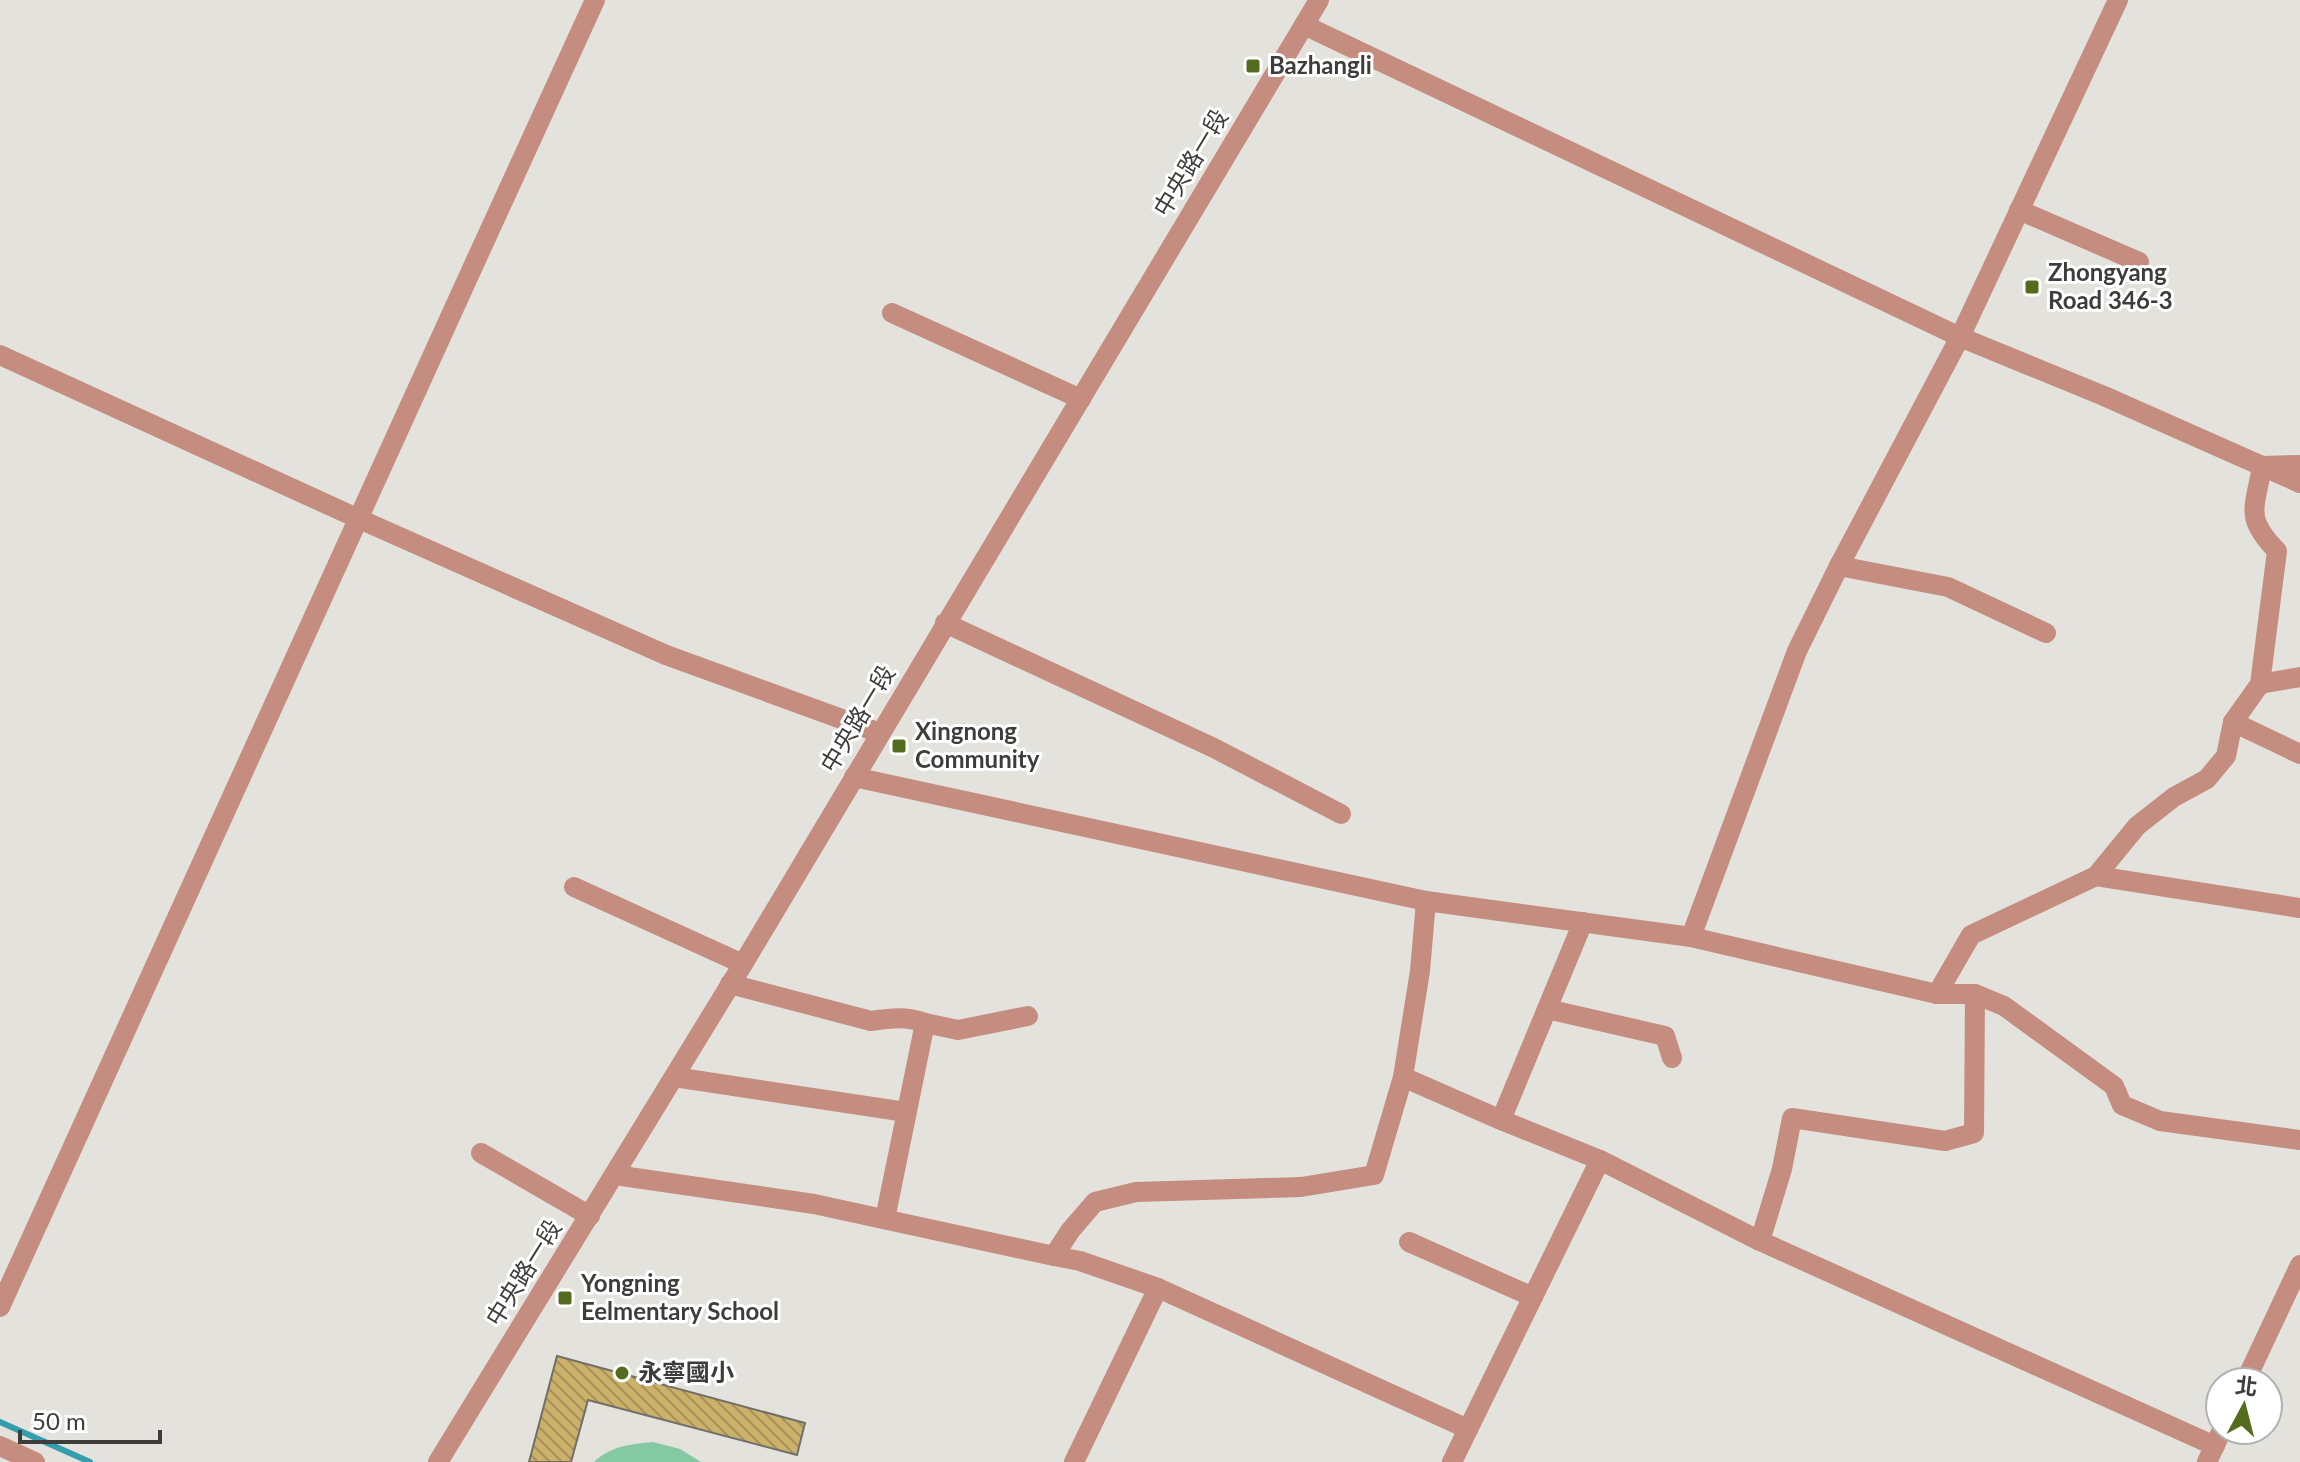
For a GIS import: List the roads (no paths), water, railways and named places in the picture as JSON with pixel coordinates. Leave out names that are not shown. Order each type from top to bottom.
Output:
[{"type":"street","points":[[0,1307],[595,0]]},
{"type":"street","name":"中央路一段","points":[[438,1462],[743,964],[1319,0]]},
{"type":"street","points":[[1691,937],[1797,651],[1960,337],[2118,0]]},
{"type":"street","points":[[1304,25],[1960,337],[2104,396],[2300,483]]},
{"type":"street","points":[[2019,210],[2139,262]]},
{"type":"street","points":[[892,313],[1081,399]]},
{"type":"street","points":[[0,355],[666,655],[880,733]]},
{"type":"street","points":[[2262,466],[2300,465]]},
{"type":"street","points":[[1937,994],[1971,935],[2096,876],[2137,826],[2174,797],[2207,779],[2226,756],[2233,722],[2260,684],[2277,551],[2260,534],[2254,518],[2262,466]]},
{"type":"street","points":[[1839,566],[1948,587],[2046,633]]},
{"type":"street","points":[[945,623],[1214,748],[1341,814]]},
{"type":"street","points":[[2260,684],[2300,677]]},
{"type":"street","points":[[2233,722],[2300,754]]},
{"type":"street","points":[[854,777],[1426,901],[1691,937],[1937,994],[1975,994],[2004,1006],[2114,1086],[2122,1105],[2160,1121],[2300,1140]]},
{"type":"street","points":[[2096,876],[2300,908]]},
{"type":"street","points":[[574,887],[743,964]]},
{"type":"street","points":[[1054,1256],[1095,1202],[1136,1192],[1301,1187],[1374,1175],[1403,1077],[1420,971],[1426,901]]},
{"type":"street","points":[[1501,1120],[1583,922]]},
{"type":"street","points":[[730,984],[871,1021],[911,1018],[958,1030],[1028,1016]]},
{"type":"street","points":[[1760,1241],[1782,1169],[1792,1118],[1945,1141],[1974,1133],[1975,994]]},
{"type":"street","points":[[1547,1009],[1665,1036],[1672,1058]]},
{"type":"street","points":[[885,1219],[925,1023]]},
{"type":"street","points":[[674,1077],[906,1112]]},
{"type":"street","points":[[1403,1077],[1600,1160],[1760,1241],[2204,1441]]},
{"type":"street","points":[[481,1153],[590,1216]]},
{"type":"street","points":[[1452,1462],[1600,1160]]},
{"type":"street","points":[[615,1175],[814,1204],[1080,1261],[1158,1288],[1468,1429]]},
{"type":"street","points":[[1409,1242],[1533,1297]]},
{"type":"street","points":[[2253,1366],[2300,1265]]},
{"type":"street","points":[[1074,1462],[1158,1288]]},
{"type":"street","points":[[0,1446],[35,1462]]},
{"type":"waterway","points":[[0,1422],[90,1462]]},
{"type":"place","name":"Bazhangli","points":[[1253,66]]},
{"type":"place","name":"Zhongyang Road 346-3","points":[[2032,287]]},
{"type":"place","name":"Xingnong Community","points":[[899,746]]},
{"type":"place","name":"Yongning Eelmentary School","points":[[565,1298]]},
{"type":"place","name":"永寧國小","points":[[622,1373]]}]
